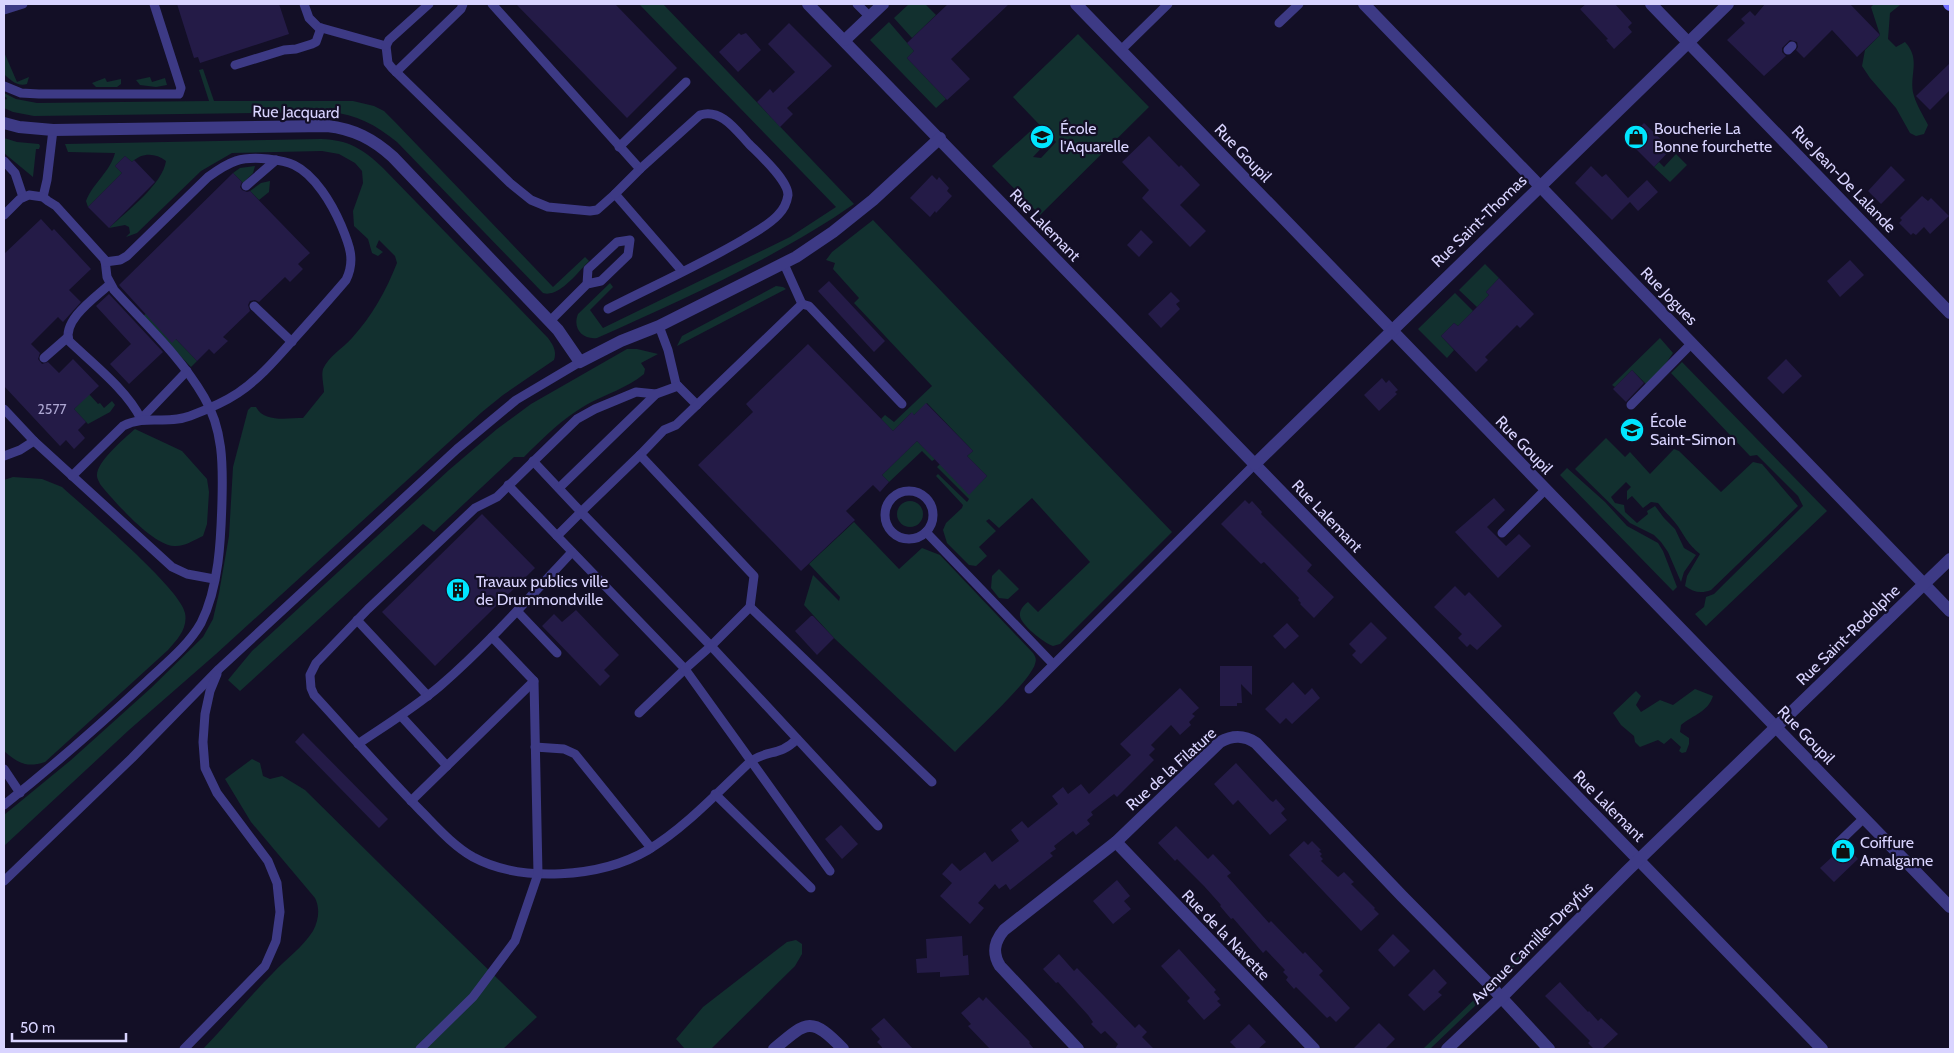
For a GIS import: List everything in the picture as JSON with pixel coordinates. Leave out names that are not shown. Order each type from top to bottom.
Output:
[{"type":"street","name":"Rue Lalemant","points":[[808,4],[1822,1049]]},
{"type":"street","points":[[845,40],[883,4]]},
{"type":"street","name":"Rue Goupil","points":[[1076,4],[1950,907]]},
{"type":"street","name":"Rue Jogues","points":[[1364,4],[1950,611]]},
{"type":"street","name":"Rue Jean-De Lalande","points":[[1652,4],[1950,312]]},
{"type":"street","name":"Rue Saint-Thomas","points":[[1255,464],[1728,4]]},
{"type":"street","name":"Rue Jacquard","points":[[4,123],[19,127],[53,130],[319,126],[338,127],[357,133],[372,141],[393,157],[566,338],[580,362]]},
{"type":"street","points":[[580,362],[659,326],[784,264],[820,241],[860,211],[940,138]]},
{"type":"street","name":"Rue Saint-Rodolphe","points":[[1639,859],[1950,559]]},
{"type":"street","name":"Rue de la Filature","points":[[1078,1049],[1000,966],[994,948],[999,936],[1004,930],[1116,842],[1220,742],[1226,738],[1239,736],[1251,740],[1487,982],[1500,999],[1549,1049]]},
{"type":"street","name":"Rue de la Navette","points":[[1116,842],[1314,1049]]},
{"type":"street","name":"Avenue Camille-Dreyfus","points":[[1447,1049],[1500,999],[1639,859]]},
{"type":"street","points":[[774,1049],[793,1033],[808,1026],[822,1029],[843,1049]]},
{"type":"lane","points":[[4,10],[23,4]]},
{"type":"lane","points":[[4,86],[21,93],[39,94],[179,94],[181,91],[180,83],[154,4]]},
{"type":"lane","points":[[304,4],[314,24],[321,28],[386,46]]},
{"type":"lane","points":[[429,4],[389,40],[386,46],[388,63],[510,183],[531,200],[548,207],[590,211],[601,208],[700,115],[714,113],[730,124],[782,181],[788,196],[783,209],[769,223],[730,247],[608,309]]},
{"type":"lane","points":[[396,72],[462,9],[463,4]]},
{"type":"lane","points":[[492,4],[640,170]]},
{"type":"lane","points":[[857,4],[870,17]]},
{"type":"lane","points":[[1121,50],[1168,4]]},
{"type":"lane","points":[[1279,23],[1299,4]]},
{"type":"lane","points":[[235,65],[284,50],[296,49],[312,44],[316,42],[321,28]]},
{"type":"lane","points":[[619,147],[686,82]]},
{"type":"lane","points":[[43,197],[53,130]]},
{"type":"lane","points":[[72,476],[123,426],[133,421],[142,419],[168,421],[182,419],[210,408],[238,393],[272,364],[346,280],[351,262],[351,251],[336,214],[319,188],[305,172],[295,165],[276,160],[251,157],[235,160],[223,166],[208,177],[127,256],[120,260],[105,262]]},
{"type":"lane","points":[[246,186],[276,160]]},
{"type":"lane","points":[[4,161],[15,173],[23,197]]},
{"type":"lane","points":[[615,194],[682,272]]},
{"type":"lane","points":[[4,215],[23,197],[29,195],[43,197],[56,206],[105,262],[110,284],[187,371],[205,398],[216,427],[223,458],[222,517],[214,579],[201,622],[189,640],[121,705],[4,805]]},
{"type":"lane","points":[[587,284],[588,269],[617,242],[630,240],[644,228]]},
{"type":"lane","points":[[550,321],[587,284],[601,281],[628,255],[630,240]]},
{"type":"lane","points":[[784,264],[802,304],[808,306],[902,404]]},
{"type":"lane","points":[[110,284],[71,320],[68,326],[68,337],[69,341],[136,408],[142,419]]},
{"type":"lane","points":[[557,536],[664,430],[676,425],[802,304]]},
{"type":"lane","points":[[254,306],[292,342]]},
{"type":"lane","points":[[659,326],[678,386],[697,405]]},
{"type":"lane","points":[[44,358],[68,337]]},
{"type":"lane","points":[[1631,404],[1692,343]]},
{"type":"lane","points":[[4,880],[132,758],[219,669],[477,431],[516,400],[580,362]]},
{"type":"lane","points":[[142,419],[187,371]]},
{"type":"lane","points":[[559,488],[656,394],[678,386]]},
{"type":"lane","points":[[656,394],[636,392],[577,419],[497,496],[476,508],[357,620],[316,663],[310,675],[314,695],[411,801],[451,841],[473,857],[505,869],[538,874],[580,873],[628,859],[651,848],[678,828],[751,761],[758,756],[784,750],[797,739]]},
{"type":"lane","points":[[4,409],[34,441],[172,567],[187,574],[214,579]]},
{"type":"lane","points":[[4,456],[20,450],[34,441]]},
{"type":"lane","points":[[639,713],[750,607],[754,576],[640,455]]},
{"type":"lane","points":[[533,461],[711,646],[878,826]]},
{"type":"lane","points":[[1029,689],[1255,464]]},
{"type":"lane","points":[[508,485],[685,670],[830,871]]},
{"type":"lane","points":[[1502,534],[1546,490]]},
{"type":"lane","points":[[906,491],[922,495],[928,501],[932,508],[933,517],[931,525],[926,532],[920,536],[905,539],[892,532],[888,526],[885,512],[892,498],[906,491]]},
{"type":"lane","points":[[926,532],[1053,664]]},
{"type":"lane","points":[[358,744],[428,696],[492,637],[572,552]]},
{"type":"lane","points":[[750,607],[932,782]]},
{"type":"lane","points":[[517,611],[557,652]]},
{"type":"lane","points":[[357,620],[428,696]]},
{"type":"lane","points":[[420,1049],[473,998],[515,940],[538,874],[534,681],[492,637]]},
{"type":"lane","points":[[184,1049],[265,966],[276,941],[280,912],[277,883],[273,872],[254,841],[217,793],[205,768],[203,742],[205,714],[210,691],[219,669]]},
{"type":"lane","points":[[411,801],[534,681]]},
{"type":"lane","points":[[401,716],[447,766]]},
{"type":"lane","points":[[535,747],[564,749],[575,754],[651,848]]},
{"type":"lane","points":[[4,769],[20,792]]},
{"type":"lane","points":[[715,794],[811,888]]},
{"type":"lane","points":[[1838,843],[1864,818]]},
{"type":"green space","points":[[639,4],[663,4],[854,204],[794,242],[729,277],[629,324],[597,338],[592,338],[583,335],[578,329],[576,324],[578,314],[610,283],[613,287],[590,310],[603,328],[790,237],[836,207]]},
{"type":"green space","points":[[909,4],[925,4],[936,15],[912,38],[894,18]]},
{"type":"green space","points":[[1874,4],[1900,5],[1890,13],[1888,39],[1896,47],[1905,42],[1913,55],[1912,82],[1914,96],[1928,125],[1924,134],[1916,136],[1910,133],[1896,108],[1862,66],[1865,50],[1880,35],[1871,7]]},
{"type":"green space","points":[[889,22],[914,51],[907,58],[946,99],[936,108],[870,40]]},
{"type":"green space","points":[[1078,34],[1149,107],[1040,215],[992,166],[1036,126],[1049,140],[1033,157],[1041,158],[1056,142],[1013,97]]},
{"type":"green space","points":[[4,52],[17,82],[29,77],[27,84],[17,84],[4,74]]},
{"type":"green space","points":[[203,69],[214,101],[353,101],[374,106],[384,111],[395,122],[553,287],[585,257],[589,261],[562,288],[549,294],[543,293],[397,142],[381,130],[348,115],[330,112],[34,116],[13,112],[4,108],[4,98],[6,100],[7,98],[4,96],[4,93],[16,99],[37,103],[209,101],[199,70]]},
{"type":"green space","points":[[150,77],[152,82],[165,78],[167,85],[156,87],[140,85],[136,80]]},
{"type":"green space","points":[[105,78],[107,82],[121,79],[121,84],[117,87],[96,87],[92,83]]},
{"type":"green space","points":[[4,138],[17,142],[39,144],[39,149],[36,149],[33,177],[4,153]]},
{"type":"green space","points":[[321,139],[340,141],[355,147],[383,168],[548,338],[555,351],[554,360],[482,412],[216,654],[129,730],[4,846],[4,815],[71,760],[151,688],[203,637],[213,619],[219,593],[229,536],[233,467],[248,410],[251,407],[256,407],[270,418],[303,418],[324,392],[322,375],[325,365],[366,321],[383,293],[397,263],[395,256],[379,240],[376,247],[383,252],[378,256],[372,253],[368,239],[354,226],[353,211],[363,183],[362,171],[355,163],[339,154],[322,151],[232,153],[201,171],[137,233],[126,237],[130,233],[129,227],[125,225],[109,228],[151,188],[163,170],[166,161],[157,156],[144,155],[132,162],[125,156],[115,166],[122,173],[88,207],[86,201],[89,195],[113,160],[115,153],[68,152],[65,144]]},
{"type":"green space","points":[[1676,154],[1687,165],[1670,182],[1654,167],[1659,162],[1664,167]]},
{"type":"green space","points":[[255,166],[253,173],[243,183],[233,173],[240,168]]},
{"type":"green space","points":[[270,181],[269,192],[259,200],[250,191],[261,183]]},
{"type":"green space","points":[[873,220],[1172,532],[1060,644],[1053,646],[1034,633],[1021,620],[1020,612],[1028,602],[1038,612],[1090,562],[1032,498],[999,528],[989,519],[986,521],[996,531],[979,547],[987,556],[976,566],[969,565],[947,543],[943,530],[946,523],[963,505],[936,476],[938,474],[967,502],[969,499],[937,467],[940,464],[969,494],[987,476],[967,456],[973,451],[927,403],[914,415],[911,413],[893,431],[881,419],[885,415],[894,422],[932,386],[854,303],[859,298],[833,269],[835,263],[826,260],[832,252]]},
{"type":"green space","points":[[1485,264],[1499,278],[1486,292],[1489,295],[1477,307],[1459,290]]},
{"type":"green space","points":[[776,286],[786,289],[677,346],[682,336]]},
{"type":"green space","points":[[1455,293],[1473,311],[1458,326],[1454,323],[1441,336],[1454,350],[1447,358],[1418,329]]},
{"type":"green space","points":[[149,311],[197,361],[191,367],[142,317]]},
{"type":"green space","points":[[1660,338],[1673,353],[1664,366],[1646,384],[1632,370],[1615,387],[1612,385]]},
{"type":"green space","points":[[627,349],[637,349],[658,354],[641,363],[645,369],[644,374],[623,387],[577,410],[524,457],[514,457],[434,532],[423,524],[240,691],[228,680],[252,651],[449,470],[497,429],[531,404]]},
{"type":"green space","points":[[1682,362],[1827,511],[1706,626],[1695,614],[1704,607],[1706,597],[1714,594],[1803,506],[1798,496],[1757,455],[1750,456],[1671,373]]},
{"type":"green space","points":[[89,394],[104,408],[112,401],[115,405],[110,412],[88,424],[74,409]]},
{"type":"green space","points":[[135,429],[182,451],[207,479],[209,492],[207,524],[203,536],[181,545],[165,544],[134,521],[100,484],[97,476],[101,464]]},
{"type":"green space","points":[[1606,438],[1625,457],[1630,452],[1650,474],[1674,449],[1679,451],[1721,492],[1753,462],[1762,464],[1798,506],[1711,590],[1700,592],[1691,590],[1685,586],[1687,576],[1700,554],[1658,503],[1651,502],[1643,508],[1632,496],[1627,500],[1627,491],[1631,487],[1626,482],[1611,497],[1615,503],[1624,505],[1625,512],[1637,523],[1648,514],[1647,511],[1655,506],[1675,529],[1684,548],[1696,555],[1684,572],[1681,582],[1668,552],[1661,542],[1654,535],[1630,523],[1575,469]]},
{"type":"green space","points":[[917,441],[935,459],[932,461],[922,451],[889,482],[882,475]]},
{"type":"green space","points":[[1567,468],[1605,502],[1627,526],[1658,543],[1677,587],[1673,591],[1560,475]]},
{"type":"green space","points":[[13,477],[42,479],[62,487],[151,568],[180,602],[186,618],[184,628],[168,650],[45,762],[38,764],[23,763],[4,751],[4,480]]},
{"type":"green space","points":[[910,501],[919,505],[923,514],[919,523],[910,527],[901,523],[897,514],[901,505]]},
{"type":"green space","points":[[854,522],[899,569],[922,548],[940,555],[1035,656],[1035,664],[1023,683],[955,752],[834,638],[804,605],[813,575],[839,601],[840,597],[809,564]]},
{"type":"green space","points":[[999,569],[1019,589],[1008,599],[999,598],[991,588],[992,576]]},
{"type":"green space","points":[[1695,689],[1713,696],[1704,710],[1681,725],[1680,732],[1689,738],[1686,752],[1682,753],[1679,751],[1681,747],[1671,738],[1664,744],[1658,740],[1640,747],[1635,742],[1634,736],[1621,725],[1613,713],[1636,691],[1641,696],[1636,705],[1641,712],[1660,700],[1673,705]]},
{"type":"green space","points":[[252,759],[260,763],[263,776],[270,779],[282,776],[305,790],[537,1017],[503,1049],[203,1049],[264,982],[304,942],[313,931],[318,918],[318,906],[315,898],[251,822],[225,779]]},
{"type":"green space","points":[[796,940],[802,944],[802,954],[795,966],[711,1049],[685,1049],[676,1039],[703,1007],[787,942]]},
{"type":"green space","points":[[1537,945],[1506,974],[1498,976],[1520,955]]},
{"type":"green space","points":[[1478,996],[1476,1005],[1430,1049],[1423,1049]]},
{"type":"building","points":[[177,4],[279,4],[289,34],[200,63],[198,57],[194,58]]},
{"type":"building","points":[[516,4],[615,4],[677,68],[627,118]]},
{"type":"building","points":[[948,4],[1009,4],[951,59],[970,79],[947,100],[907,58],[914,51],[907,43]]},
{"type":"building","points":[[1586,4],[1615,4],[1632,23],[1628,27],[1632,32],[1614,49],[1606,40],[1608,39],[1580,9]]},
{"type":"building","points":[[1765,4],[1850,4],[1880,35],[1857,57],[1832,30],[1804,58],[1796,50],[1798,47],[1797,42],[1790,40],[1782,48],[1782,52],[1786,56],[1764,76],[1727,40],[1745,23],[1741,19],[1750,11],[1755,16]]},
{"type":"building","points":[[789,23],[832,66],[787,108],[793,114],[780,127],[757,102],[770,89],[773,93],[795,72],[768,44]]},
{"type":"building","points":[[739,33],[741,35],[746,33],[761,50],[738,72],[719,52]]},
{"type":"building","points":[[1950,63],[1950,90],[1930,110],[1916,96]]},
{"type":"building","points":[[1644,123],[1671,149],[1654,167],[1627,140]]},
{"type":"building","points":[[1149,136],[1179,167],[1181,165],[1200,185],[1180,205],[1206,231],[1190,247],[1142,198],[1149,190],[1122,162]]},
{"type":"building","points":[[125,156],[132,162],[134,160],[155,182],[109,228],[88,207],[122,173],[115,166]]},
{"type":"building","points":[[1591,166],[1602,177],[1606,174],[1628,198],[1647,180],[1658,192],[1638,211],[1630,202],[1612,220],[1575,183]]},
{"type":"building","points":[[1891,166],[1905,180],[1881,204],[1868,191]]},
{"type":"building","points":[[233,173],[242,182],[240,187],[242,190],[250,191],[310,253],[298,264],[303,269],[290,282],[285,277],[259,302],[255,300],[250,301],[248,305],[250,311],[223,337],[228,341],[214,354],[209,349],[197,361],[176,339],[172,343],[119,285]]},
{"type":"building","points":[[932,175],[937,180],[939,177],[949,188],[947,191],[952,196],[930,217],[910,198]]},
{"type":"building","points":[[1922,196],[1928,201],[1931,198],[1949,216],[1930,234],[1924,227],[1916,235],[1913,233],[1911,235],[1899,223],[1902,220],[1900,218]]},
{"type":"building","points":[[41,219],[52,231],[54,229],[91,269],[69,290],[81,302],[63,322],[58,317],[31,344],[40,353],[38,359],[42,364],[48,362],[59,373],[73,359],[99,386],[74,409],[86,422],[78,430],[85,438],[74,449],[66,440],[60,446],[4,386],[4,254]]},
{"type":"building","points":[[1141,230],[1153,242],[1139,257],[1127,245]]},
{"type":"building","points":[[1850,260],[1864,275],[1840,297],[1827,281]]},
{"type":"building","points":[[1499,278],[1534,314],[1520,328],[1517,325],[1485,357],[1488,360],[1476,372],[1441,336],[1454,323],[1458,326],[1489,295],[1486,292]]},
{"type":"building","points":[[829,281],[885,341],[874,352],[818,291]]},
{"type":"building","points":[[1171,292],[1180,301],[1176,304],[1180,309],[1161,328],[1148,314]]},
{"type":"building","points":[[109,294],[163,352],[129,384],[110,364],[131,344],[96,306]]},
{"type":"building","points":[[808,344],[893,431],[912,412],[914,415],[926,403],[973,451],[967,456],[987,476],[969,495],[917,441],[882,475],[889,482],[880,492],[873,485],[846,511],[855,520],[801,571],[698,465],[753,412],[746,404]]},
{"type":"building","points":[[1786,359],[1802,376],[1783,394],[1767,378]]},
{"type":"building","points":[[1632,370],[1644,383],[1626,402],[1613,389]]},
{"type":"building","points":[[1382,378],[1386,383],[1389,380],[1398,390],[1395,392],[1397,394],[1379,411],[1364,395]]},
{"type":"building","points":[[1494,498],[1505,510],[1487,527],[1506,546],[1519,534],[1531,546],[1498,578],[1455,532]]},
{"type":"building","points":[[1245,500],[1249,504],[1252,501],[1262,512],[1261,514],[1312,565],[1307,571],[1334,597],[1314,618],[1300,604],[1299,598],[1264,562],[1261,564],[1221,524]]},
{"type":"building","name":"Travaux publics ville de Drummondville","points":[[482,514],[535,568],[435,666],[382,612]]},
{"type":"building","points":[[1455,586],[1465,596],[1469,592],[1502,626],[1477,650],[1470,644],[1467,647],[1458,638],[1462,634],[1434,607]]},
{"type":"building","name":"Travaux publics ville de Drummondville","points":[[576,610],[619,655],[604,670],[610,676],[600,686],[542,626],[554,614],[562,622]]},
{"type":"building","points":[[811,616],[834,638],[817,655],[795,631]]},
{"type":"building","points":[[1371,622],[1387,638],[1361,664],[1352,655],[1356,651],[1349,644]]},
{"type":"building","points":[[1287,623],[1299,636],[1285,649],[1273,636]]},
{"type":"building","points":[[1220,666],[1252,666],[1252,695],[1241,684],[1242,703],[1237,703],[1237,706],[1220,706]]},
{"type":"building","points":[[1293,682],[1305,695],[1312,688],[1320,698],[1292,724],[1286,718],[1280,724],[1265,709]]},
{"type":"building","points":[[1180,688],[1199,708],[1192,714],[1195,716],[1189,722],[1191,725],[1180,735],[1171,725],[1151,745],[1155,749],[1149,755],[1154,760],[1117,797],[1114,794],[1091,812],[1093,815],[1087,820],[1090,824],[1076,835],[1073,831],[1054,846],[1056,849],[1050,853],[1053,856],[1010,890],[1006,884],[999,889],[995,884],[978,903],[984,908],[970,924],[940,896],[952,883],[942,874],[952,863],[960,871],[985,852],[992,862],[1019,841],[1011,830],[1022,821],[1028,828],[1058,804],[1052,796],[1063,787],[1068,794],[1081,784],[1089,794],[1131,755],[1120,744]]},
{"type":"building","points":[[303,733],[388,819],[379,828],[295,742]]},
{"type":"building","points":[[1236,763],[1270,800],[1273,802],[1276,799],[1285,809],[1281,813],[1287,820],[1270,835],[1238,800],[1233,805],[1214,784]]},
{"type":"building","points":[[841,825],[858,844],[842,859],[825,839]]},
{"type":"building","points":[[1176,826],[1208,859],[1213,854],[1231,873],[1227,876],[1269,923],[1271,921],[1303,954],[1305,952],[1323,971],[1319,975],[1350,1008],[1336,1022],[1330,1016],[1327,1018],[1296,987],[1294,989],[1286,980],[1288,977],[1283,972],[1285,970],[1266,950],[1263,953],[1233,918],[1231,919],[1204,886],[1177,859],[1175,861],[1158,843]]},
{"type":"building","points":[[1304,841],[1308,845],[1312,841],[1321,850],[1319,851],[1322,854],[1320,856],[1323,859],[1321,861],[1338,877],[1344,872],[1354,882],[1351,884],[1379,914],[1361,931],[1289,855]]},
{"type":"building","points":[[1843,847],[1848,852],[1850,850],[1858,859],[1834,882],[1820,868]]},
{"type":"building","points":[[1117,880],[1130,896],[1124,901],[1131,909],[1113,924],[1093,901]]},
{"type":"building","points":[[1393,934],[1410,951],[1394,967],[1378,950]]},
{"type":"building","points":[[962,936],[963,956],[968,955],[969,975],[940,977],[940,972],[917,973],[916,959],[927,958],[926,939]]},
{"type":"building","points":[[1179,949],[1216,990],[1214,992],[1220,999],[1217,1001],[1221,1005],[1204,1020],[1187,1001],[1190,998],[1161,966]]},
{"type":"building","points":[[1059,954],[1074,971],[1077,968],[1135,1028],[1139,1024],[1147,1032],[1142,1037],[1154,1049],[1115,1049],[1118,1044],[1105,1031],[1101,1034],[1091,1024],[1093,1022],[1088,1015],[1058,982],[1056,983],[1043,969]]},
{"type":"building","points":[[1434,969],[1447,983],[1438,992],[1442,995],[1424,1011],[1408,995]]},
{"type":"building","points":[[1560,982],[1598,1021],[1601,1018],[1618,1034],[1602,1049],[1594,1049],[1588,1043],[1590,1041],[1545,996]]},
{"type":"building","points":[[979,997],[983,1001],[986,997],[1030,1042],[1034,1049],[990,1049],[968,1026],[971,1024],[961,1013]]},
{"type":"building","points":[[884,1018],[913,1049],[883,1049],[877,1042],[880,1039],[871,1029]]},
{"type":"building","points":[[1379,1023],[1395,1039],[1385,1049],[1353,1049]]},
{"type":"building","points":[[1249,1024],[1266,1042],[1258,1049],[1237,1049],[1230,1042]]},
{"type":"place","name":"École l'Aquarelle","points":[[1042,137]]},
{"type":"place","name":"Boucherie La Bonne fourchette","points":[[1636,137]]},
{"type":"place","name":"École Saint-Simon","points":[[1632,430]]},
{"type":"place","name":"Travaux publics ville de Drummondville","points":[[458,590]]},
{"type":"place","name":"Coiffure Amalgame","points":[[1843,851]]}]
